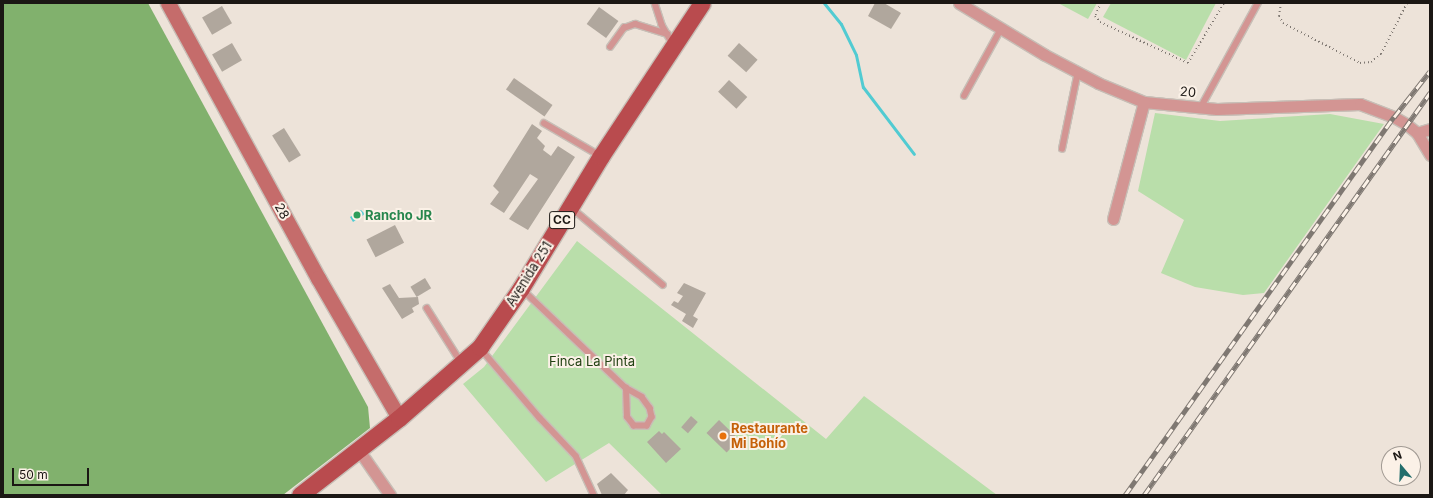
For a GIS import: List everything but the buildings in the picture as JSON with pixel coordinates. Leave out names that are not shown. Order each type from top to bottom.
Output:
[{"type":"main road","name":"Avenida 251","points":[[300,495],[399,418],[480,347],[521,288],[670,39],[702,3]]},
{"type":"street","name":"28","points":[[168,3],[318,278],[399,418]]},
{"type":"street","name":"20","points":[[959,3],[1001,29],[1078,72],[1144,102],[1201,107],[1360,104],[1394,117],[1417,133]]},
{"type":"street","points":[[1113,219],[1144,102]]},
{"type":"street","points":[[1430,129],[1417,133],[1430,155]]},
{"type":"street","points":[[358,449],[390,495]]},
{"type":"lane","points":[[655,3],[670,39]]},
{"type":"lane","points":[[1201,107],[1258,3]]},
{"type":"lane","points":[[610,47],[624,28],[635,24],[670,39]]},
{"type":"lane","points":[[964,96],[1001,29]]},
{"type":"lane","points":[[1062,149],[1078,72]]},
{"type":"lane","points":[[544,122],[601,156]]},
{"type":"lane","points":[[570,206],[663,284]]},
{"type":"lane","points":[[521,288],[626,388],[642,397],[650,408],[652,417],[648,426],[634,426],[627,417],[626,388]]},
{"type":"lane","points":[[427,308],[462,364]]},
{"type":"lane","points":[[480,347],[540,418],[576,456],[594,495]]},
{"type":"path","points":[[1101,3],[1096,16],[1100,22],[1188,63],[1224,3]]},
{"type":"path","points":[[1281,3],[1279,16],[1283,23],[1360,63],[1371,62],[1381,54],[1407,3]]},
{"type":"green space","points":[[3,3],[148,3],[368,407],[370,428],[283,495],[3,495]]},
{"type":"green space","points":[[1058,3],[1097,3],[1088,19]]},
{"type":"green space","points":[[1111,3],[1216,3],[1186,60],[1103,17]]},
{"type":"green space","points":[[1155,113],[1220,121],[1330,114],[1384,124],[1264,293],[1243,295],[1195,287],[1161,273],[1184,220],[1138,191]]},
{"type":"green space","name":"Finca La Pinta","points":[[577,241],[826,439],[864,396],[997,495],[662,495],[609,443],[546,482],[463,384],[484,367]]},
{"type":"water","name":"Rancho JR","points":[[361,210],[365,214],[353,222],[350,217]]},
{"type":"waterway","points":[[824,3],[841,24],[856,55],[863,87],[914,154]]},
{"type":"railway","points":[[1125,495],[1394,117],[1430,71]]},
{"type":"railway","points":[[1144,495],[1430,92]]},
{"type":"place","name":"Rancho JR","points":[[357,215]]},
{"type":"place","name":"Restaurante Mi Bohío","points":[[723,436]]}]
